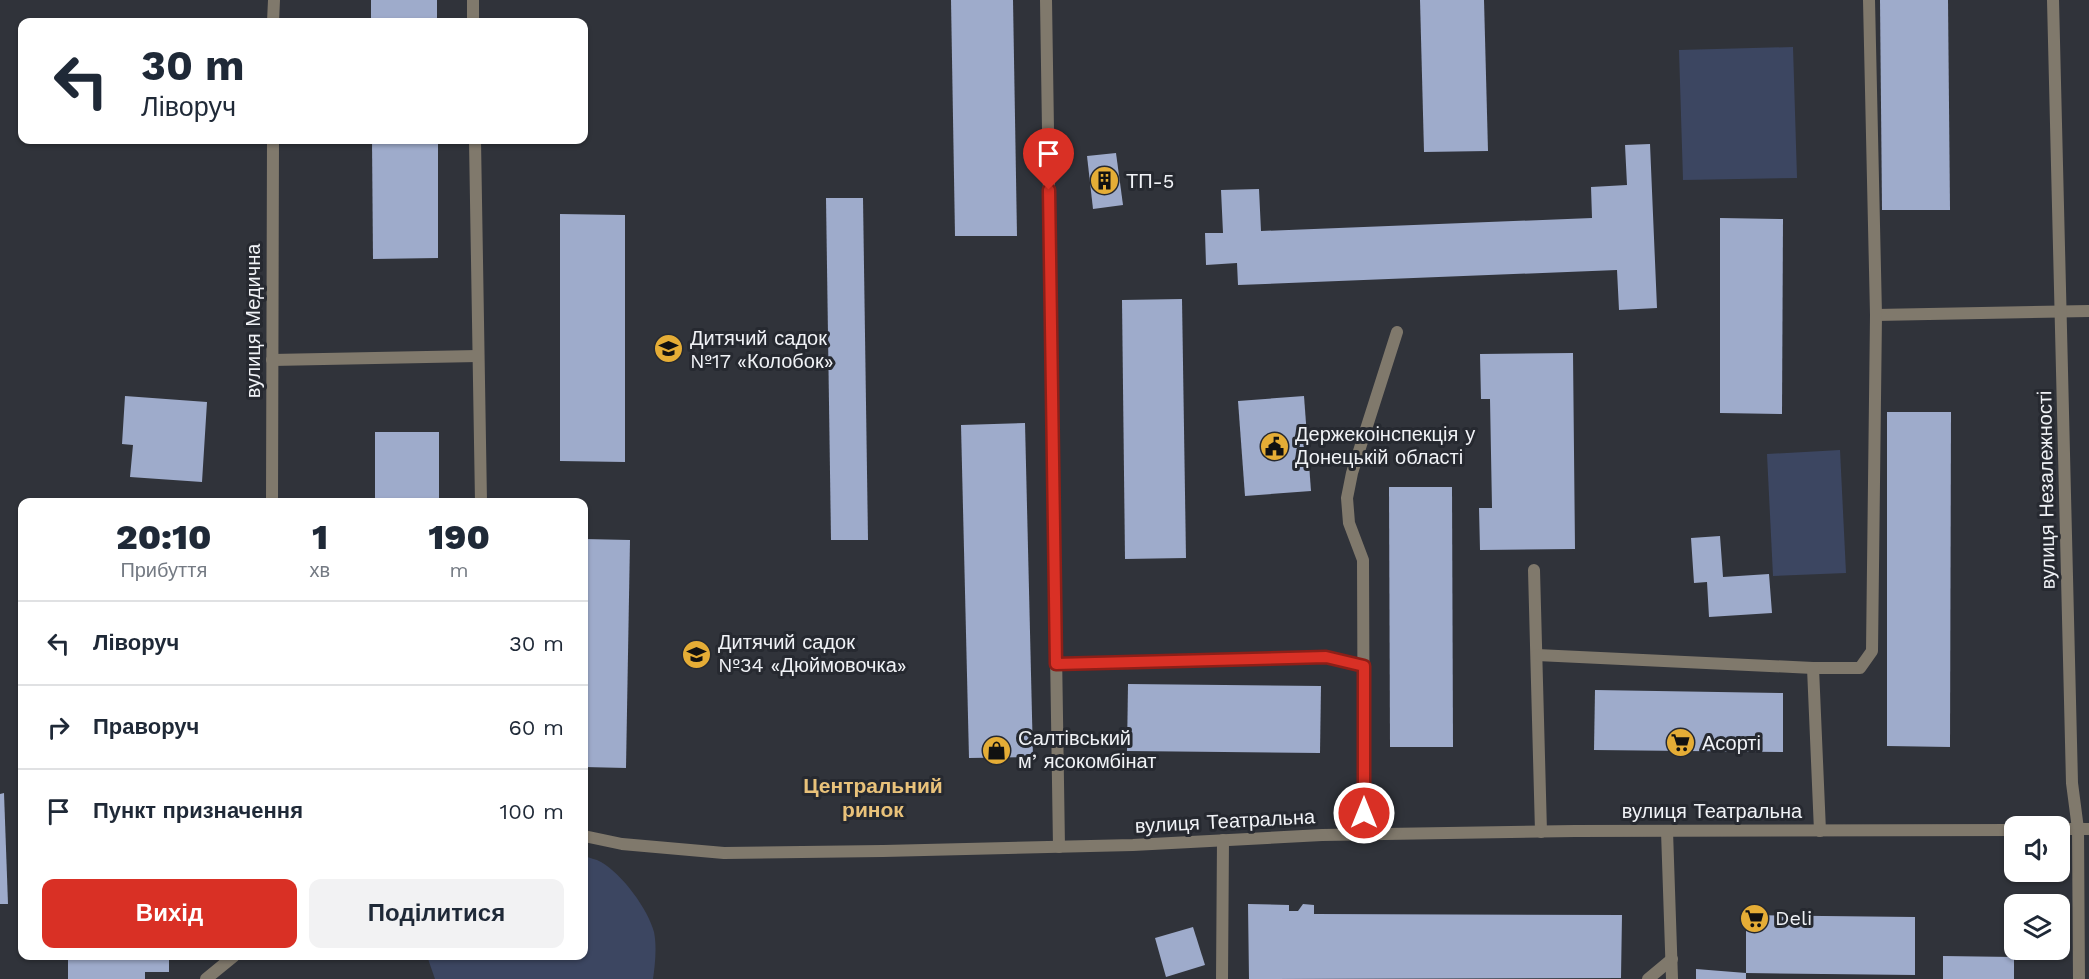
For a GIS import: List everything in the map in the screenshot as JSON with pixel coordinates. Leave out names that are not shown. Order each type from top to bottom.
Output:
[{"type":"street","points":[[273,18],[274,0]]},
{"type":"street","points":[[473,0],[473,18]]},
{"type":"street","points":[[1046,0],[1059,847]]},
{"type":"street","points":[[1537,655],[1813,668],[1860,668],[1872,651],[1876,315],[1869,0]]},
{"type":"street","name":"вулиця Незалежності","points":[[2053,0],[2073,783],[2084,829],[2079,979]]},
{"type":"street","name":"вулиця Медична","points":[[272,498],[273,144]]},
{"type":"street","points":[[475,144],[481,498]]},
{"type":"street","points":[[1876,315],[2089,311]]},
{"type":"street","points":[[1364,834],[1363,560],[1349,523],[1347,498],[1352,473],[1397,332]]},
{"type":"street","points":[[272,360],[478,356]]},
{"type":"street","points":[[1534,570],[1541,832]]},
{"type":"street","points":[[1056,664],[1326,657],[1364,666]]},
{"type":"street","points":[[1813,668],[1820,831]]},
{"type":"street","name":"вулиця Театральна","points":[[588,837],[622,844],[724,852],[1133,845],[1364,834],[2004,830]]},
{"type":"street","points":[[1667,831],[1672,979]]},
{"type":"street","points":[[1222,979],[1223,840]]},
{"type":"street","points":[[1648,979],[1671,959]]},
{"type":"street","points":[[206,979],[229,960]]},
{"type":"shaded area","points":[[1793,47],[1797,178],[1683,180],[1679,50]]},
{"type":"shaded area","points":[[1840,450],[1846,573],[1773,576],[1767,454]]},
{"type":"shaded area","points":[[588,857],[601,862],[625,883],[646,913],[654,932],[653,979],[435,979],[428,960],[588,960]]},
{"type":"building","points":[[371,0],[437,0],[437,18],[371,18]]},
{"type":"building","points":[[951,0],[1013,0],[1017,236],[955,236]]},
{"type":"building","points":[[1420,0],[1484,0],[1488,151],[1424,152]]},
{"type":"building","points":[[1880,0],[1948,0],[1950,210],[1882,210]]},
{"type":"building","points":[[372,144],[438,144],[438,258],[373,259]]},
{"type":"building","points":[[1650,144],[1657,308],[1619,310],[1617,270],[1238,285],[1237,263],[1206,265],[1205,233],[1223,233],[1221,190],[1259,189],[1261,231],[1592,218],[1591,187],[1627,185],[1625,145]]},
{"type":"building","name":"ТП-5","points":[[1116,153],[1123,205],[1093,209],[1087,156]]},
{"type":"building","points":[[826,198],[863,198],[868,540],[831,540]]},
{"type":"building","points":[[560,214],[625,215],[625,462],[560,461]]},
{"type":"building","points":[[1720,218],[1783,219],[1782,414],[1720,413]]},
{"type":"building","points":[[1182,299],[1186,558],[1125,559],[1122,300]]},
{"type":"building","points":[[1573,353],[1575,549],[1480,550],[1479,508],[1492,508],[1490,399],[1481,399],[1480,354]]},
{"type":"building","points":[[125,396],[207,402],[202,482],[130,477],[133,445],[122,444]]},
{"type":"building","name":"Держекоінспекція у Донецькій області","points":[[1304,396],[1311,491],[1245,496],[1238,401]]},
{"type":"building","points":[[1887,412],[1951,412],[1950,747],[1887,746]]},
{"type":"building","points":[[1025,423],[1033,757],[969,758],[961,425]]},
{"type":"building","points":[[375,432],[439,432],[439,498],[375,498]]},
{"type":"building","points":[[1389,487],[1452,487],[1453,747],[1390,747]]},
{"type":"building","points":[[1720,536],[1723,577],[1769,574],[1772,613],[1709,617],[1707,582],[1694,583],[1691,538]]},
{"type":"building","points":[[588,539],[630,540],[626,768],[588,767]]},
{"type":"building","points":[[1128,684],[1321,686],[1320,753],[1127,751]]},
{"type":"building","points":[[1595,690],[1783,693],[1783,752],[1594,750]]},
{"type":"building","points":[[4,793],[8,904],[0,904],[0,794]]},
{"type":"building","points":[[1248,904],[1289,905],[1289,911],[1298,911],[1303,904],[1314,905],[1314,914],[1622,915],[1621,978],[1249,979]]},
{"type":"building","points":[[1746,915],[1915,917],[1915,975],[1746,973]]},
{"type":"building","points":[[1193,927],[1205,965],[1166,977],[1155,938]]},
{"type":"building","points":[[1943,956],[2004,957],[2004,960],[2014,960],[2014,979],[1943,979]]},
{"type":"building","points":[[68,960],[169,960],[169,972],[145,972],[145,979],[68,979]]},
{"type":"building","points":[[1696,969],[1746,973],[1746,979],[1696,979]]},
{"type":"place","name":"ТП-5","points":[[1105,181]]},
{"type":"place","name":"Дитячий садок №17 «Колобок»","points":[[669,349]]},
{"type":"place","name":"Держекоінспекція у Донецькій області","points":[[1274,446]]},
{"type":"place","name":"Дитячий садок №34 «Дюймовочка»","points":[[697,654]]},
{"type":"place","name":"Асорті","points":[[1681,743]]},
{"type":"place","name":"Салтівський мʼясокомбінат","points":[[997,750]]},
{"type":"place","name":"Deli","points":[[1754,918]]},
{"type":"district","name":"Центральний ринок","points":[[873,798]]},
{"type":"route","points":[[1049,190],[1056,664],[1326,657],[1364,666],[1364,813]]}]
